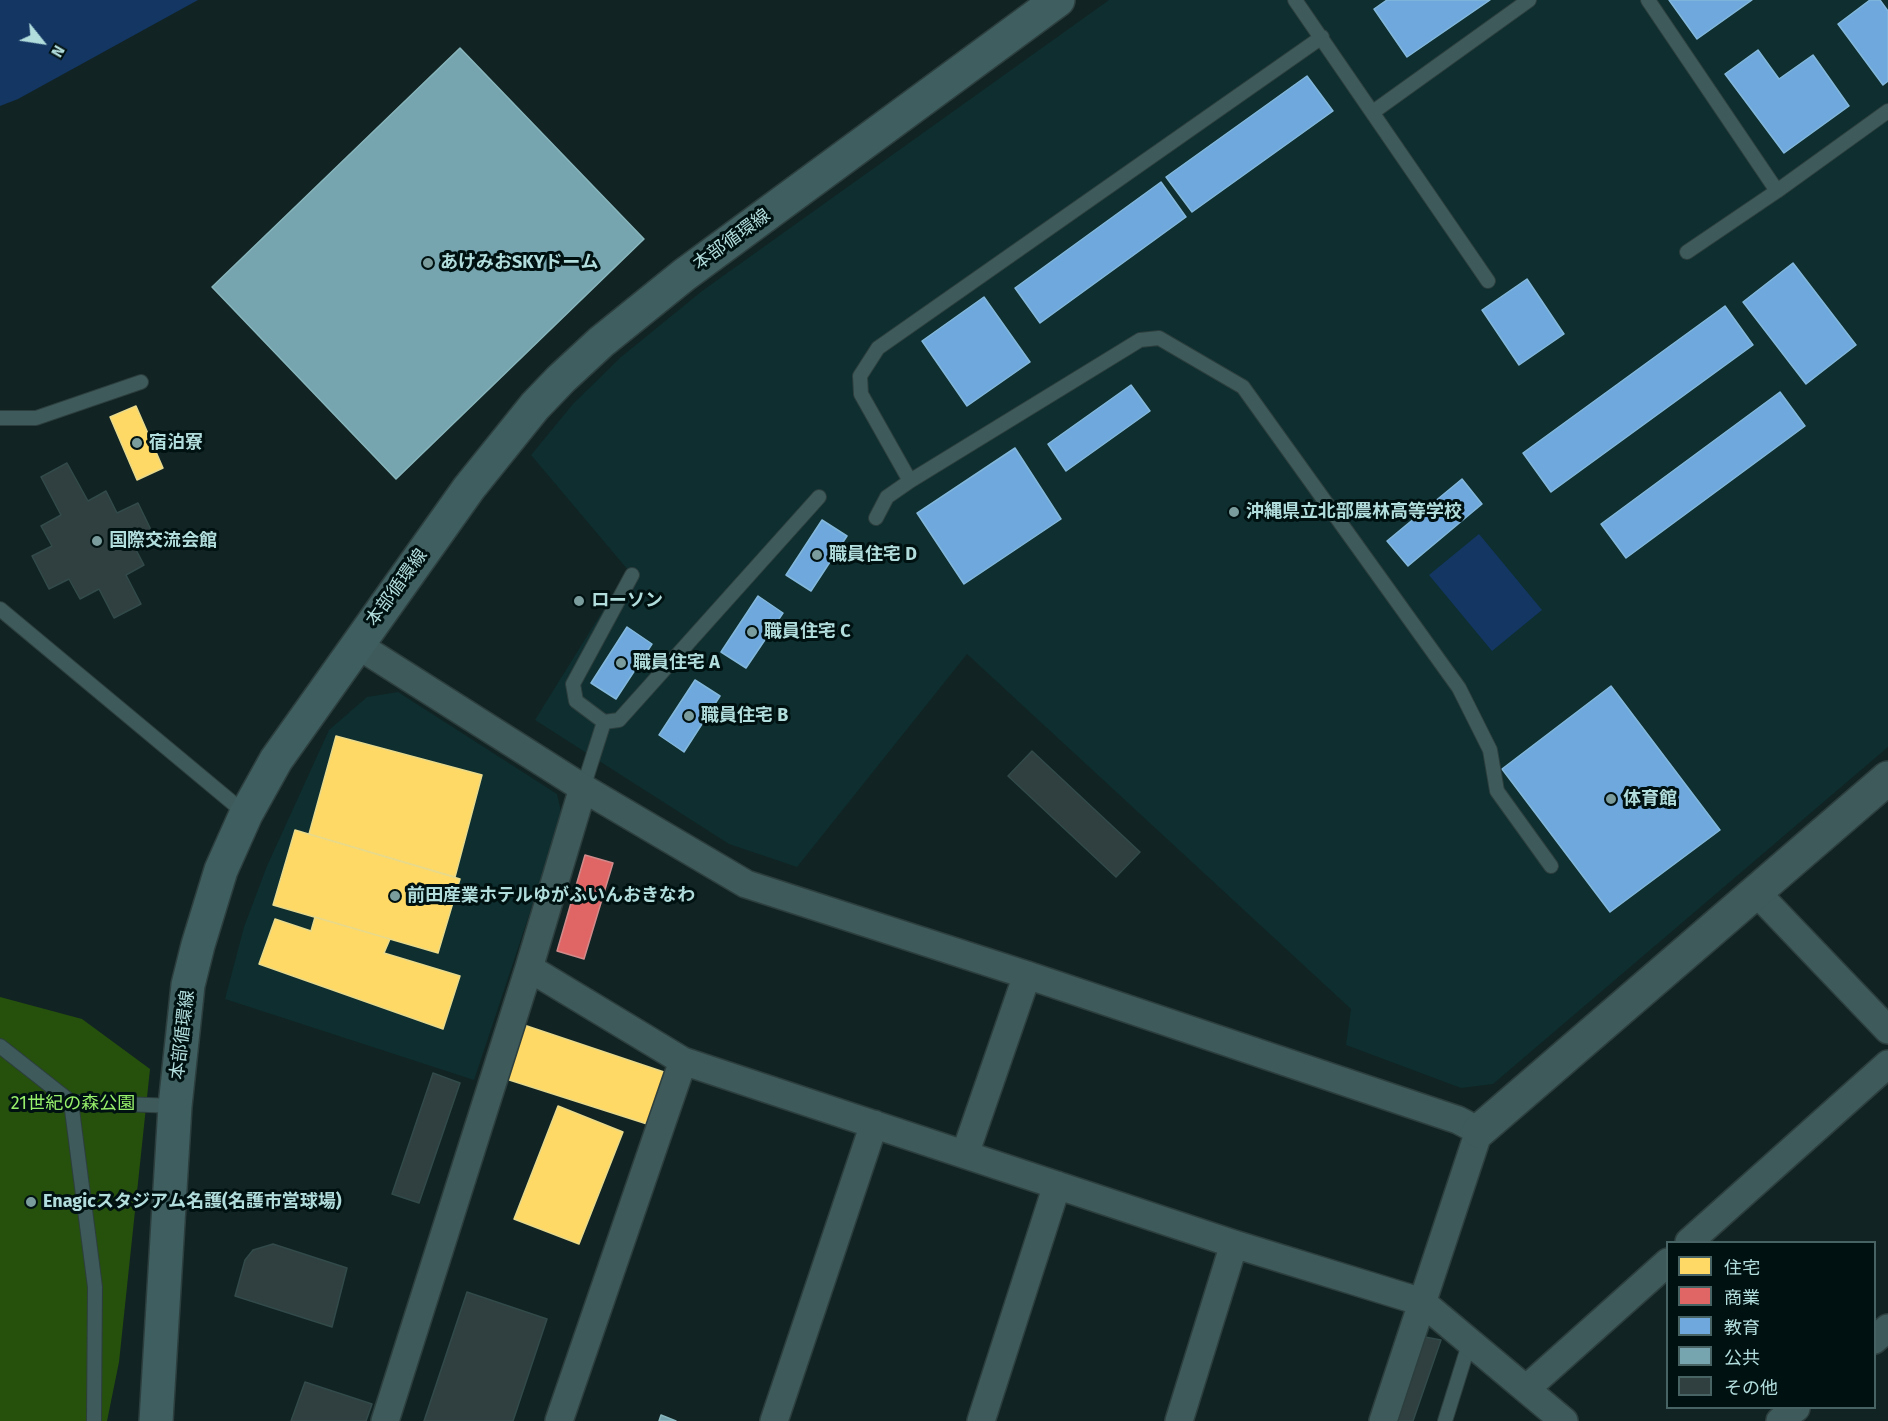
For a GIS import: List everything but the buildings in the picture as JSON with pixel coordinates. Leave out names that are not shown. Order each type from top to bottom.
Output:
[{"type":"highway","name":"本部循環線","points":[[158,1417],[175,1106],[188,986],[198,945],[222,870],[246,814],[276,760],[356,644],[469,488],[535,406],[569,372],[684,275],[1058,0]]},
{"type":"street","points":[[356,644],[583,788],[746,884],[1027,975],[1458,1120],[1479,1131]]},
{"type":"street","points":[[1383,1421],[1479,1131],[1888,778]]},
{"type":"street","points":[[385,1421],[529,968],[583,788]]},
{"type":"street","points":[[1756,892],[1888,1030]]},
{"type":"street","points":[[529,968],[683,1061],[1234,1244],[1422,1302],[1469,1344],[1564,1421]]},
{"type":"street","points":[[965,1154],[1027,975]]},
{"type":"street","points":[[559,1421],[683,1061]]},
{"type":"street","points":[[1690,1241],[1888,1064]]},
{"type":"street","points":[[774,1421],[874,1124]]},
{"type":"street","points":[[981,1421],[1057,1185]]},
{"type":"street","points":[[1179,1421],[1234,1244]]},
{"type":"street","points":[[1526,1389],[1666,1264]]},
{"type":"street","points":[[1876,1339],[1888,1328]]},
{"type":"street","points":[[1780,1421],[1794,1409]]},
{"type":"lane","points":[[1295,0],[1488,281]]},
{"type":"lane","points":[[1373,112],[1529,0]]},
{"type":"lane","points":[[1648,0],[1777,191]]},
{"type":"lane","points":[[910,481],[861,394],[860,376],[878,348],[1322,37]]},
{"type":"lane","points":[[1687,252],[1888,111]]},
{"type":"lane","points":[[876,518],[887,497],[910,481],[1116,354],[1146,338],[1159,338],[1243,387],[1459,688],[1490,750],[1497,791],[1551,866]]},
{"type":"lane","points":[[0,418],[36,418],[141,382]]},
{"type":"lane","points":[[632,574],[573,684],[576,701],[604,722],[619,720],[819,497]]},
{"type":"lane","points":[[0,609],[201,774],[246,814]]},
{"type":"lane","points":[[583,788],[604,722]]},
{"type":"lane","points":[[0,1046],[71,1102],[175,1106]]},
{"type":"lane","points":[[71,1102],[95,1287],[94,1421]]},
{"type":"lane","points":[[1445,1421],[1469,1344]]},
{"type":"shaded area","name":"沖縄県立北部農林高等学校","points":[[1109,0],[1888,0],[1888,747],[1493,1084],[1461,1088],[1346,1045],[1351,1009],[967,654],[797,867],[729,844],[535,720],[628,570],[531,455],[573,404],[621,357],[702,291]]},
{"type":"shaded area","name":"前田産業ホテルゆがふいんおきなわ","points":[[398,692],[557,794],[562,816],[474,1080],[225,999],[244,927],[267,866],[329,730],[367,697]]},
{"type":"green space","name":"21世紀の森公園","points":[[0,997],[82,1019],[150,1069],[119,1362],[107,1421],[0,1421]]},
{"type":"water","points":[[0,0],[198,0],[18,99],[0,106]]},
{"type":"water","points":[[1479,534],[1542,610],[1492,651],[1429,575]]},
{"type":"place","name":"あけみおSKYドーム","points":[[428,263]]},
{"type":"place","name":"宿泊寮","points":[[137,443]]},
{"type":"place","name":"沖縄県立北部農林高等学校","points":[[1234,512]]},
{"type":"place","name":"国際交流会館","points":[[97,541]]},
{"type":"place","name":"職員住宅 D","points":[[817,555]]},
{"type":"place","name":"ローソン","points":[[579,601]]},
{"type":"place","name":"職員住宅 C","points":[[752,632]]},
{"type":"place","name":"職員住宅 A","points":[[621,663]]},
{"type":"place","name":"職員住宅 B","points":[[689,716]]},
{"type":"place","name":"体育館","points":[[1611,799]]},
{"type":"place","name":"前田産業ホテルゆがふいんおきなわ","points":[[395,896]]},
{"type":"place","name":"Enagicスタジアム名護(名護市営球場)","points":[[31,1202]]}]
